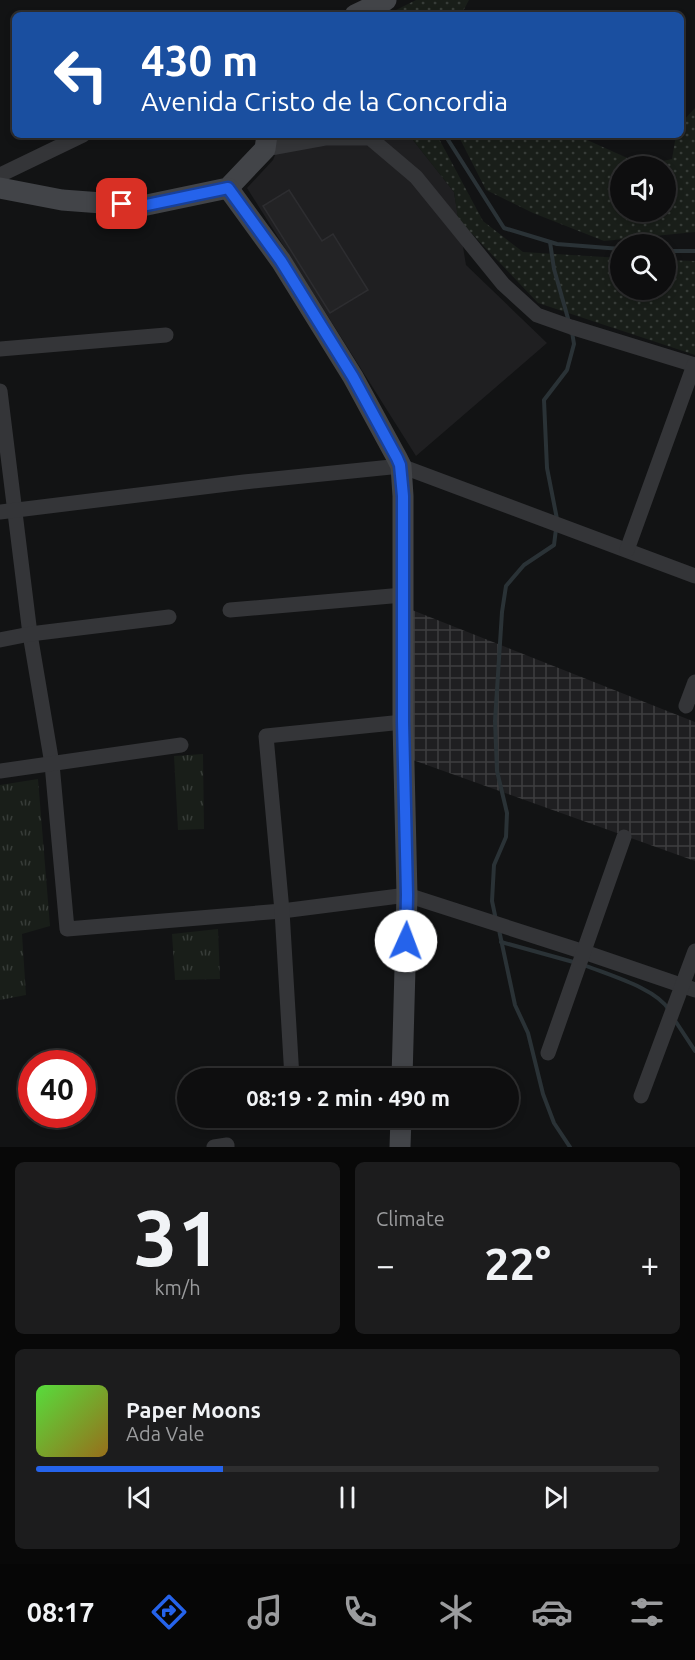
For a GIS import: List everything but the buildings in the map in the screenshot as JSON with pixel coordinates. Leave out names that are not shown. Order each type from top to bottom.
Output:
[{"type":"street","points":[[361,12],[386,0]]},
{"type":"street","points":[[0,176],[77,138]]},
{"type":"street","points":[[0,188],[62,200],[142,206],[228,188],[266,142],[369,138],[416,177],[503,284],[537,315],[694,365],[627,550]]},
{"type":"street","points":[[228,188],[281,261],[353,377],[400,465],[403,496],[403,722],[407,895],[402,1068]]},
{"type":"street","points":[[0,349],[166,335]]},
{"type":"street","points":[[0,391],[30,634],[52,764],[67,929],[282,911],[407,895],[689,988]]},
{"type":"street","points":[[0,512],[400,465],[695,576]]},
{"type":"street","points":[[230,610],[403,595]]},
{"type":"street","points":[[0,640],[30,634],[169,617]]},
{"type":"street","points":[[686,706],[695,682]]},
{"type":"street","points":[[291,1068],[282,911],[266,736],[403,722]]},
{"type":"street","points":[[0,771],[181,745]]},
{"type":"street","points":[[548,1053],[624,837]]},
{"type":"street","points":[[641,1096],[689,988],[695,951]]},
{"type":"street","points":[[400,1147],[401,1128]]},
{"type":"street","points":[[214,1147],[227,1145],[227,1147]]},
{"type":"shaded area","points":[[282,138],[411,138],[454,192],[466,265],[547,343],[416,456],[247,188],[273,160]]},
{"type":"shaded area","points":[[412,610],[695,722],[695,861],[410,759]]},
{"type":"green space","points":[[416,0],[469,0],[463,12],[397,12],[396,10]]},
{"type":"green space","points":[[695,108],[695,232],[610,234],[610,240],[604,241],[533,213],[486,190],[460,138],[583,138],[623,156],[610,156],[610,222],[676,222],[676,156],[672,156],[676,138],[684,138],[684,120]]},
{"type":"green space","points":[[411,138],[439,138],[483,221],[523,252],[610,257],[610,300],[676,300],[676,260],[695,261],[695,355],[538,303],[458,219],[454,192]]},
{"type":"green space","points":[[203,754],[204,829],[178,830],[174,756]]},
{"type":"green space","points":[[38,779],[50,926],[22,934],[26,995],[0,1000],[0,785]]},
{"type":"green space","points":[[218,929],[220,979],[175,980],[172,934]]},
{"type":"waterway","points":[[447,138],[504,228],[557,244],[610,248]]},
{"type":"waterway","points":[[550,242],[554,269],[569,322]]},
{"type":"waterway","points":[[676,251],[695,251]]},
{"type":"waterway","points":[[557,519],[547,468],[544,400],[567,370],[574,344],[572,332]]},
{"type":"waterway","points":[[496,920],[492,901],[494,865],[506,837],[507,813],[497,771],[495,721],[502,612],[506,586],[524,565],[554,545],[556,529]]},
{"type":"waterway","points":[[499,930],[515,1005],[528,1033],[543,1094],[554,1123],[570,1147]]},
{"type":"waterway","points":[[501,942],[577,963]]},
{"type":"waterway","points":[[584,965],[643,989],[663,1002],[669,1010]]},
{"type":"waterway","points":[[674,1019],[695,1051]]},
{"type":"route","points":[[122,204],[142,206],[228,188],[281,261],[353,377],[400,465],[403,496],[406,941]]}]
